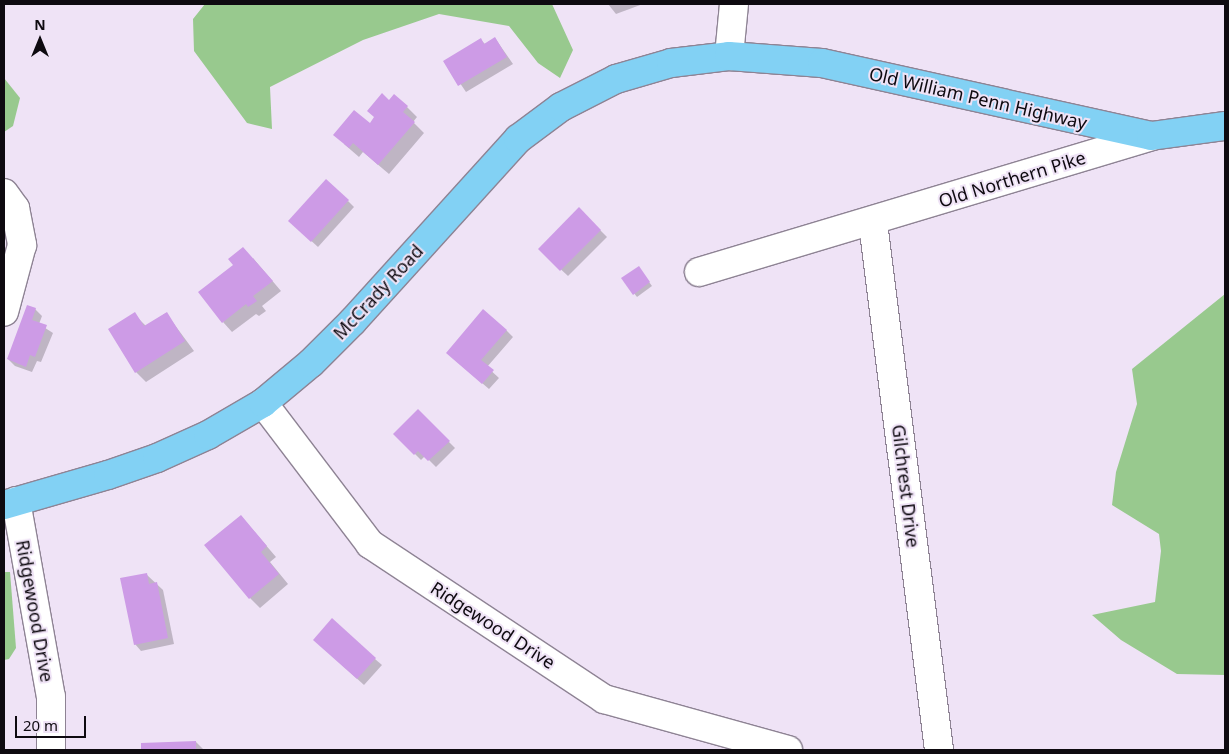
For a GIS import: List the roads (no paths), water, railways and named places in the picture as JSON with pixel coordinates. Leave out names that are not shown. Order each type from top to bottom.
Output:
[{"type":"main road","name":"Old William Penn Highway","points":[[729,56],[822,63],[1151,136],[1225,126]]},
{"type":"main road","name":"McCrady Road","points":[[10,503],[108,476],[157,458],[208,435],[263,403],[311,363],[346,328],[518,139],[561,107],[616,79],[672,63],[729,56]]},
{"type":"street","points":[[729,56],[734,4]]},
{"type":"street","name":"Old Northern Pike","points":[[699,272],[872,223],[1151,136]]},
{"type":"street","points":[[4,193],[15,208],[22,245],[4,312]]},
{"type":"street","name":"Gilchrest Drive","points":[[872,223],[939,750]]},
{"type":"street","name":"Ridgewood Drive","points":[[263,403],[370,544],[386,555],[604,699],[788,750]]},
{"type":"street","name":"Ridgewood Drive","points":[[10,503],[51,697],[51,750]]}]
